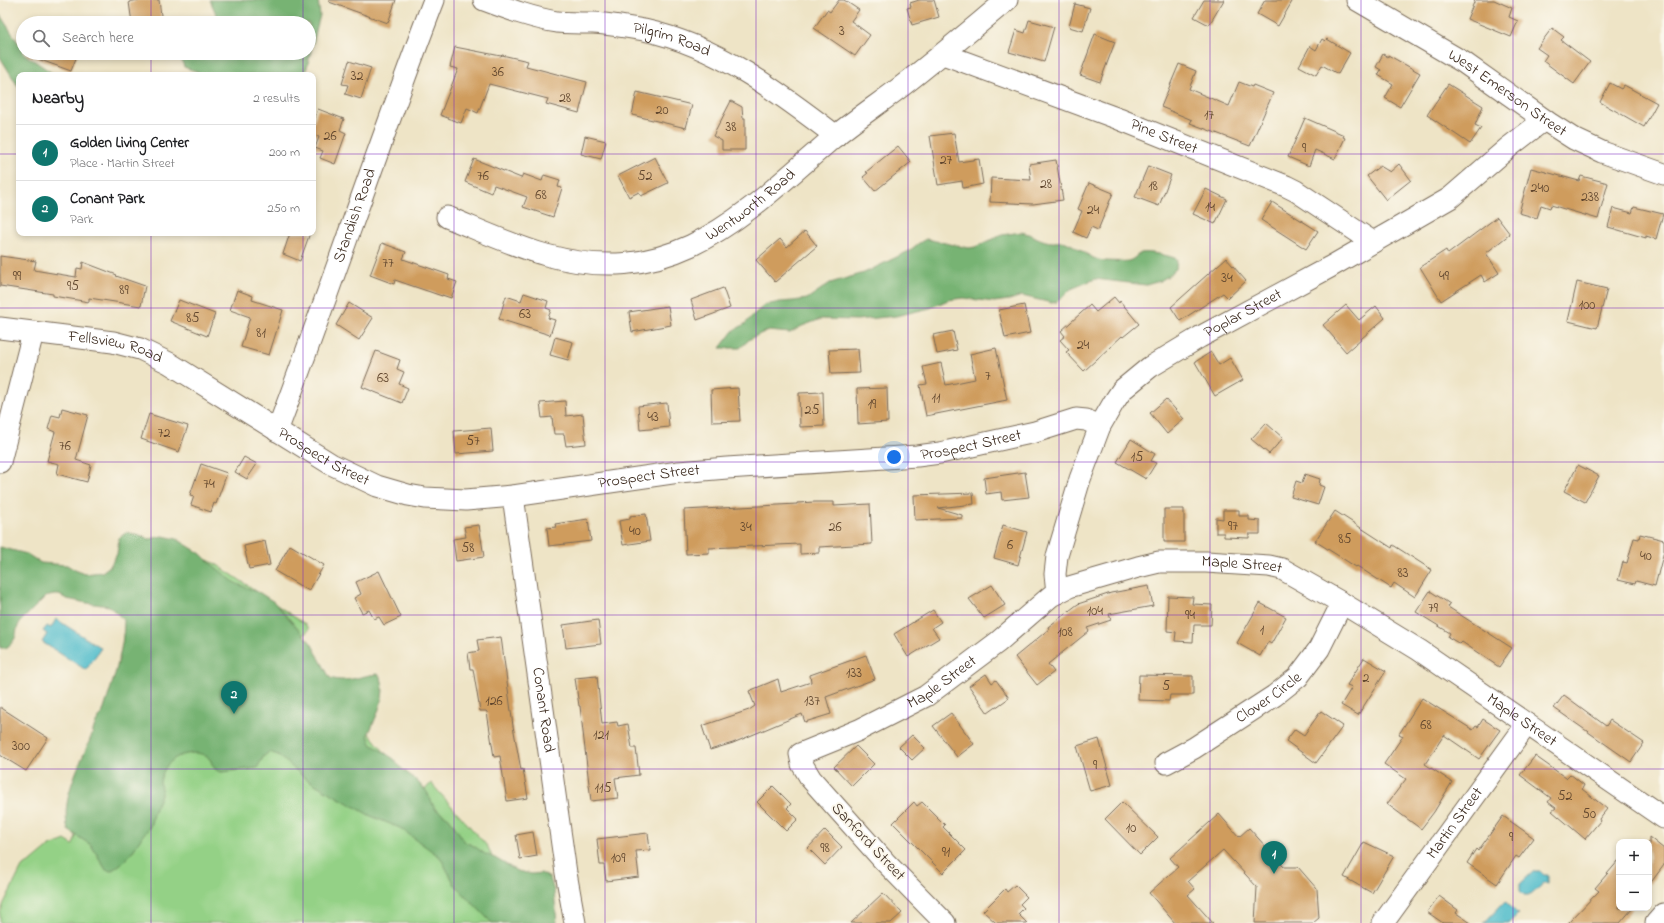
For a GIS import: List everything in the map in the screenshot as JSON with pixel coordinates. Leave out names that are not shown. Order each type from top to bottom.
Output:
[{"type":"street","name":"Standish Road","points":[[277,431],[323,308],[406,73],[434,0]]},
{"type":"street","name":"Pilgrim Road","points":[[484,0],[519,13],[545,20],[626,27],[685,41],[718,56],[764,83],[836,136]]},
{"type":"street","name":"Wentworth Road","points":[[447,217],[534,251],[558,258],[602,264],[628,263],[667,256],[690,247],[716,234],[731,224],[782,184],[836,136],[943,54],[1007,0]]},
{"type":"street","name":"West Emerson Street","points":[[1357,0],[1463,62],[1544,120],[1574,139],[1598,150],[1664,174]]},
{"type":"street","name":"Pine Street","points":[[943,54],[1119,119],[1286,186],[1296,191],[1373,242]]},
{"type":"street","name":"Poplar Street","points":[[1057,593],[1056,565],[1063,532],[1082,473],[1100,426],[1122,390],[1150,367],[1200,337],[1330,268],[1455,195],[1509,146],[1544,120]]},
{"type":"street","name":"Fellsview Road","points":[[0,328],[113,342],[140,349],[160,357],[220,395]]},
{"type":"street","points":[[0,462],[33,333]]},
{"type":"street","name":"Prospect Street","points":[[220,395],[331,464],[365,481],[408,495],[438,499],[466,500],[514,496],[711,469],[881,460],[925,455],[1035,432],[1076,420],[1086,420],[1100,426]]},
{"type":"street","name":"Conant Road","points":[[514,496],[574,923]]},
{"type":"street","name":"Maple Street","points":[[800,754],[859,730],[926,696],[998,642],[1057,593],[1069,587],[1152,563],[1206,562],[1278,568],[1342,603],[1419,650],[1664,818]]},
{"type":"street","name":"Clover Circle","points":[[1166,763],[1194,748],[1274,696],[1298,677],[1319,649],[1342,603]]},
{"type":"street","name":"Martin Street","points":[[1383,923],[1527,724]]},
{"type":"street","name":"Sanford Street","points":[[800,754],[802,764],[811,779],[885,862],[945,923]]},
{"type":"street","points":[[1656,923],[1664,914]]},
{"type":"green space","points":[[210,0],[318,0],[320,15],[316,31],[316,16],[217,16]]},
{"type":"green space","points":[[0,15],[16,39],[16,60],[33,60],[51,72],[16,72],[16,83],[0,57]]},
{"type":"green space","points":[[182,60],[309,60],[306,72],[198,72],[184,67]]},
{"type":"green space","points":[[1021,232],[1049,242],[1066,242],[1094,258],[1103,261],[1128,261],[1132,260],[1141,253],[1165,255],[1177,259],[1176,269],[1160,281],[1146,285],[1095,279],[1071,289],[1057,302],[1052,303],[1022,296],[994,302],[963,298],[948,300],[930,308],[896,316],[857,320],[821,319],[802,326],[790,333],[769,331],[762,333],[750,339],[740,348],[720,348],[733,331],[745,324],[765,305],[807,299],[830,283],[864,273],[909,251],[926,239],[969,248],[975,247],[1002,235]]},
{"type":"green space","points":[[127,532],[150,539],[163,536],[177,539],[201,554],[235,583],[260,593],[274,602],[311,643],[330,678],[336,680],[348,680],[378,674],[382,680],[383,687],[378,713],[368,735],[371,744],[394,759],[401,768],[415,779],[427,792],[435,809],[449,818],[465,842],[517,871],[532,874],[541,873],[550,878],[554,891],[557,923],[492,923],[455,885],[440,857],[400,828],[371,816],[323,789],[305,778],[278,755],[269,752],[264,756],[257,768],[222,772],[215,769],[210,759],[205,755],[193,753],[177,757],[169,763],[161,777],[161,794],[149,829],[126,859],[111,871],[106,870],[91,845],[68,830],[66,818],[72,782],[92,736],[94,726],[103,711],[111,688],[120,654],[124,631],[124,620],[109,606],[67,599],[59,595],[45,597],[21,621],[17,628],[14,641],[6,648],[0,648],[0,547],[27,554],[41,563],[67,565],[85,574],[102,572],[110,566],[117,554],[119,538]]},
{"type":"green space","points":[[172,543],[216,564],[305,624],[309,629],[296,645],[420,795],[431,783],[488,847],[519,923],[0,923],[0,913],[22,867],[50,846],[65,840],[73,845]]},
{"type":"water","points":[[56,619],[101,648],[86,670],[42,642],[47,634],[43,631],[47,626],[51,628]]},
{"type":"water","points":[[1534,871],[1541,871],[1544,874],[1548,874],[1548,883],[1544,883],[1531,895],[1524,895],[1520,891],[1520,884]]},
{"type":"water","points":[[1505,901],[1518,914],[1509,923],[1484,923]]},
{"type":"building","points":[[138,0],[159,0],[161,16],[131,16],[129,2]]},
{"type":"building","points":[[329,0],[396,0],[388,23],[329,2]]},
{"type":"building","points":[[839,0],[844,0],[859,10],[851,21],[870,35],[855,56],[814,28],[827,10],[830,12]]},
{"type":"building","points":[[919,0],[934,0],[939,17],[912,25],[907,8],[911,7],[910,3]]},
{"type":"building","points":[[1204,0],[1224,0],[1209,25],[1194,17]]},
{"type":"building","points":[[1265,0],[1293,0],[1278,26],[1257,14]]},
{"type":"building","points":[[1475,0],[1494,0],[1512,8],[1509,17],[1518,21],[1511,37],[1467,19]]},
{"type":"building","points":[[1075,4],[1090,8],[1083,31],[1069,27]]},
{"type":"building","points":[[1029,20],[1054,27],[1044,62],[1009,52],[1016,30],[1025,33]]},
{"type":"building","points":[[1552,28],[1564,37],[1561,40],[1590,62],[1574,84],[1543,61],[1547,55],[1537,48]]},
{"type":"building","points":[[1095,34],[1115,42],[1100,82],[1080,75]]},
{"type":"building","points":[[1322,39],[1325,41],[1327,39],[1350,53],[1338,74],[1322,65],[1316,75],[1299,66],[1310,46],[1316,50]]},
{"type":"building","points":[[455,47],[528,61],[526,66],[587,82],[579,113],[546,104],[548,99],[489,84],[478,113],[467,108],[461,123],[440,115],[458,69],[450,67]]},
{"type":"building","points":[[1383,54],[1388,57],[1388,55],[1420,73],[1400,107],[1385,98],[1393,84],[1378,75],[1381,70],[1376,67]]},
{"type":"building","points":[[41,60],[75,60],[71,71]]},
{"type":"building","points":[[349,61],[371,68],[361,99],[345,94],[348,85],[342,84]]},
{"type":"building","points":[[1179,64],[1196,71],[1189,89],[1229,106],[1239,82],[1252,87],[1253,85],[1273,93],[1250,146],[1190,123],[1192,120],[1161,107]]},
{"type":"building","points":[[1610,83],[1621,89],[1624,85],[1657,103],[1644,127],[1600,102]]},
{"type":"building","points":[[1448,84],[1483,106],[1475,125],[1481,128],[1470,144],[1427,115]]},
{"type":"building","points":[[637,92],[692,105],[686,128],[632,115]]},
{"type":"building","points":[[731,101],[742,107],[743,118],[745,118],[745,150],[722,150],[722,141],[713,136]]},
{"type":"building","points":[[318,109],[344,119],[340,130],[346,133],[335,164],[320,158],[323,151],[316,148],[319,137],[316,136],[316,115]]},
{"type":"building","points":[[1305,118],[1344,135],[1343,137],[1345,138],[1335,159],[1315,150],[1309,166],[1288,157]]},
{"type":"building","points":[[954,133],[959,162],[979,159],[983,184],[963,188],[962,181],[938,185],[930,136]]},
{"type":"building","points":[[585,136],[606,141],[601,159],[581,154]]},
{"type":"building","points":[[898,146],[911,162],[875,191],[863,177],[868,173],[866,172]]},
{"type":"building","points":[[655,157],[668,183],[641,196],[639,192],[629,197],[618,176]]},
{"type":"building","points":[[474,159],[521,178],[523,174],[542,181],[544,175],[560,180],[558,187],[562,188],[553,217],[523,207],[527,197],[494,185],[491,193],[465,182]]},
{"type":"building","points":[[1056,160],[1063,200],[1033,204],[990,202],[991,178],[1031,180],[1029,164]]},
{"type":"building","points":[[1399,164],[1411,180],[1386,200],[1367,176],[1380,166],[1390,172]]},
{"type":"building","points":[[1148,166],[1171,175],[1159,206],[1135,197]]},
{"type":"building","points":[[1531,168],[1579,181],[1581,176],[1608,183],[1598,219],[1551,205],[1550,208],[1541,205],[1537,218],[1519,213]]},
{"type":"building","points":[[1089,183],[1113,193],[1098,230],[1091,227],[1086,238],[1073,232],[1082,211],[1078,209]]},
{"type":"building","points":[[1206,189],[1227,199],[1215,224],[1193,214]]},
{"type":"building","points":[[1272,202],[1318,231],[1306,249],[1261,220]]},
{"type":"building","points":[[1634,207],[1663,214],[1656,239],[1646,236],[1646,238],[1608,227],[1613,208],[1632,213]]},
{"type":"building","points":[[1497,217],[1510,234],[1486,253],[1499,273],[1485,282],[1481,275],[1441,301],[1420,267],[1446,250],[1448,254]]},
{"type":"building","points":[[805,231],[817,246],[775,282],[756,260],[780,239],[787,247]]},
{"type":"building","points":[[289,236],[309,236],[300,261],[283,254]]},
{"type":"building","points":[[382,243],[406,252],[403,259],[449,275],[448,279],[457,282],[451,298],[395,280],[394,284],[370,275]]},
{"type":"building","points":[[0,256],[36,261],[34,270],[76,277],[77,268],[82,269],[83,262],[145,286],[141,306],[89,298],[89,302],[53,296],[53,294],[0,286]]},
{"type":"building","points":[[1226,258],[1246,281],[1228,298],[1223,293],[1180,321],[1171,307]]},
{"type":"building","points":[[1577,282],[1607,289],[1597,328],[1568,321]]},
{"type":"building","points":[[723,288],[730,308],[697,320],[691,300]]},
{"type":"building","points":[[237,290],[253,296],[252,300],[283,310],[269,355],[241,347],[250,317],[230,310]]},
{"type":"building","points":[[524,293],[548,301],[546,308],[551,310],[548,318],[555,320],[550,335],[499,319],[506,296],[521,301]]},
{"type":"building","points":[[1114,297],[1119,303],[1120,301],[1139,324],[1123,337],[1122,336],[1084,371],[1066,352],[1069,350],[1060,340],[1065,336],[1061,331],[1090,305],[1096,312]]},
{"type":"building","points":[[179,300],[215,314],[207,336],[170,321]]},
{"type":"building","points":[[349,303],[373,318],[359,340],[336,325]]},
{"type":"building","points":[[1024,305],[1030,333],[1005,338],[999,310]]},
{"type":"building","points":[[1346,305],[1359,320],[1376,306],[1385,318],[1346,352],[1323,325]]},
{"type":"building","points":[[668,306],[671,325],[632,332],[629,312]]},
{"type":"building","points":[[953,331],[957,350],[937,354],[933,335]]},
{"type":"building","points":[[555,337],[573,342],[568,360],[550,355]]},
{"type":"building","points":[[996,348],[1007,400],[926,416],[920,385],[927,384],[923,367],[941,363],[946,385],[975,379],[970,354]]},
{"type":"building","points":[[858,349],[860,373],[831,374],[829,350]]},
{"type":"building","points":[[376,351],[400,360],[397,369],[404,372],[399,384],[408,388],[402,403],[362,387]]},
{"type":"building","points":[[1211,352],[1219,365],[1230,358],[1243,380],[1215,396],[1195,362]]},
{"type":"building","points":[[738,388],[740,421],[712,422],[711,390]]},
{"type":"building","points":[[887,388],[888,422],[858,424],[857,389]]},
{"type":"building","points":[[823,392],[824,426],[800,427],[799,393]]},
{"type":"building","points":[[1166,399],[1184,419],[1167,434],[1150,413]]},
{"type":"building","points":[[565,401],[566,416],[583,414],[586,444],[566,446],[564,434],[554,434],[552,417],[542,418],[540,403]]},
{"type":"building","points":[[667,403],[669,427],[640,430],[638,406]]},
{"type":"building","points":[[62,408],[88,415],[76,460],[91,465],[87,482],[57,474],[59,464],[47,461],[55,432],[48,429],[52,415],[60,417]]},
{"type":"building","points":[[149,414],[188,426],[179,452],[141,439]]},
{"type":"building","points":[[1266,423],[1283,438],[1269,454],[1251,439]]},
{"type":"building","points":[[491,428],[493,451],[456,454],[454,431]]},
{"type":"building","points":[[1131,439],[1155,454],[1151,461],[1156,463],[1146,479],[1117,462]]},
{"type":"building","points":[[244,457],[257,464],[247,479],[235,472]]},
{"type":"building","points":[[201,464],[227,473],[216,504],[214,503],[211,512],[191,505],[194,496],[190,495]]},
{"type":"building","points":[[1578,465],[1599,476],[1585,502],[1564,491]]},
{"type":"building","points":[[1025,472],[1029,497],[1002,500],[1001,492],[986,494],[984,478]]},
{"type":"building","points":[[1305,474],[1320,479],[1319,485],[1324,487],[1318,505],[1291,497],[1296,481],[1302,483]]},
{"type":"building","points":[[973,493],[974,504],[938,508],[962,515],[962,518],[915,520],[914,495]]},
{"type":"building","points":[[834,502],[834,506],[870,504],[872,544],[819,547],[819,553],[800,554],[800,544],[709,548],[709,553],[686,554],[684,510]]},
{"type":"building","points":[[1164,509],[1184,509],[1184,542],[1164,542]]},
{"type":"building","points":[[1223,510],[1239,510],[1239,516],[1249,516],[1249,520],[1260,521],[1260,534],[1249,534],[1249,538],[1224,537],[1224,533],[1216,533],[1216,518],[1223,519]]},
{"type":"building","points":[[1335,511],[1392,548],[1393,545],[1432,570],[1415,597],[1394,583],[1391,588],[1315,541]]},
{"type":"building","points":[[646,514],[650,541],[623,545],[619,521],[630,519],[630,516]]},
{"type":"building","points":[[588,519],[591,541],[549,546],[547,528],[556,527],[555,524]]},
{"type":"building","points":[[479,525],[484,557],[456,561],[453,539],[466,537],[464,527]]},
{"type":"building","points":[[1003,525],[1027,532],[1018,565],[994,558]]},
{"type":"building","points":[[1640,534],[1664,540],[1664,551],[1655,586],[1636,581],[1635,584],[1618,580],[1623,562],[1627,563],[1634,538],[1639,539]]},
{"type":"building","points":[[265,541],[270,565],[249,569],[244,546]]},
{"type":"building","points":[[290,545],[324,565],[309,591],[275,571]]},
{"type":"building","points":[[379,571],[401,617],[384,625],[379,617],[374,619],[369,610],[362,613],[354,598],[361,594],[356,582]]},
{"type":"building","points":[[992,585],[1005,605],[984,618],[969,599]]},
{"type":"building","points":[[1149,586],[1153,606],[1109,614],[1111,620],[1087,628],[1089,631],[1048,664],[1054,672],[1037,685],[1015,657],[1049,629],[1048,627],[1078,604],[1111,593]]},
{"type":"building","points":[[1430,591],[1450,604],[1448,607],[1512,648],[1499,667],[1462,642],[1460,644],[1448,637],[1450,633],[1416,612]]},
{"type":"building","points":[[1168,596],[1193,597],[1192,604],[1212,605],[1211,625],[1194,625],[1193,642],[1175,641],[1176,632],[1167,631]]},
{"type":"building","points":[[1260,603],[1286,617],[1271,644],[1268,642],[1260,656],[1237,643]]},
{"type":"building","points":[[933,610],[941,622],[932,628],[939,638],[908,657],[894,634]]},
{"type":"building","points":[[598,620],[601,644],[566,648],[563,625]]},
{"type":"building","points":[[501,637],[513,726],[528,798],[507,801],[500,756],[494,757],[487,712],[480,711],[473,669],[470,669],[468,653],[479,651],[477,640]]},
{"type":"building","points":[[866,655],[875,679],[826,697],[831,714],[805,722],[802,714],[733,743],[710,750],[702,726],[749,710],[755,706],[749,691],[778,679],[781,692],[811,682],[810,675]]},
{"type":"building","points":[[1364,658],[1386,671],[1358,715],[1341,705],[1352,687],[1347,685]]},
{"type":"building","points":[[986,674],[992,683],[996,680],[1009,698],[988,713],[969,686]]},
{"type":"building","points":[[1139,675],[1193,676],[1193,695],[1170,695],[1169,701],[1138,700]]},
{"type":"building","points":[[597,676],[602,724],[617,722],[618,726],[628,724],[632,748],[636,748],[639,775],[615,778],[618,798],[591,801],[580,706],[575,678]]},
{"type":"building","points":[[1564,695],[1606,726],[1610,720],[1644,743],[1631,762],[1554,708]]},
{"type":"building","points":[[1422,698],[1473,730],[1476,726],[1478,727],[1483,719],[1500,730],[1479,759],[1444,735],[1425,764],[1452,782],[1434,812],[1421,829],[1387,804],[1406,779],[1384,764],[1403,736],[1399,734]]},
{"type":"building","points":[[0,707],[48,738],[26,771],[0,755]]},
{"type":"building","points":[[1321,711],[1343,726],[1316,763],[1286,741],[1295,729],[1304,735]]},
{"type":"building","points":[[951,713],[974,744],[957,757],[933,726]]},
{"type":"building","points":[[912,735],[925,748],[912,760],[899,747]]},
{"type":"building","points":[[1099,739],[1112,785],[1090,791],[1077,746]]},
{"type":"building","points":[[856,746],[874,764],[852,786],[834,767]]},
{"type":"building","points":[[1535,756],[1566,778],[1570,774],[1584,785],[1582,789],[1607,809],[1599,819],[1600,821],[1585,839],[1552,811],[1556,808],[1548,802],[1551,798],[1520,775]]},
{"type":"building","points":[[773,786],[791,804],[787,808],[798,819],[786,831],[757,802]]},
{"type":"building","points":[[914,802],[917,806],[922,802],[945,825],[943,827],[966,850],[943,873],[893,823]]},
{"type":"building","points":[[1122,802],[1158,837],[1140,855],[1105,819]]},
{"type":"building","points":[[1219,814],[1239,837],[1249,828],[1284,867],[1298,867],[1317,889],[1319,918],[1313,923],[1255,923],[1257,887],[1223,850],[1188,881],[1195,889],[1188,895],[1213,923],[1175,923],[1149,893],[1178,867],[1170,858]]},
{"type":"building","points":[[1503,816],[1534,838],[1519,858],[1516,856],[1497,884],[1467,863],[1476,849],[1478,851]]},
{"type":"building","points":[[825,830],[842,847],[825,865],[808,848]]},
{"type":"building","points":[[533,832],[537,856],[520,859],[516,835]]},
{"type":"building","points":[[648,833],[650,850],[636,851],[639,877],[606,881],[604,865],[600,865],[597,839]]},
{"type":"building","points":[[1652,839],[1664,849],[1664,865],[1652,881]]},
{"type":"building","points":[[1364,842],[1394,856],[1372,893],[1344,877]]},
{"type":"building","points":[[1616,864],[1616,911],[1630,911],[1620,923],[1568,923],[1599,891],[1595,888]]},
{"type":"building","points":[[1015,885],[1027,897],[1020,904],[1024,908],[1018,914],[1027,923],[996,923],[983,911],[1005,889],[1007,892]]},
{"type":"building","points":[[883,893],[902,913],[891,923],[851,923]]},
{"type":"building","points":[[1439,896],[1458,910],[1456,913],[1471,923],[1443,923],[1427,912]]},
{"type":"place","name":"Conant Park","points":[[234,714]]},
{"type":"place","name":"Golden Living Center","points":[[1274,874]]}]
